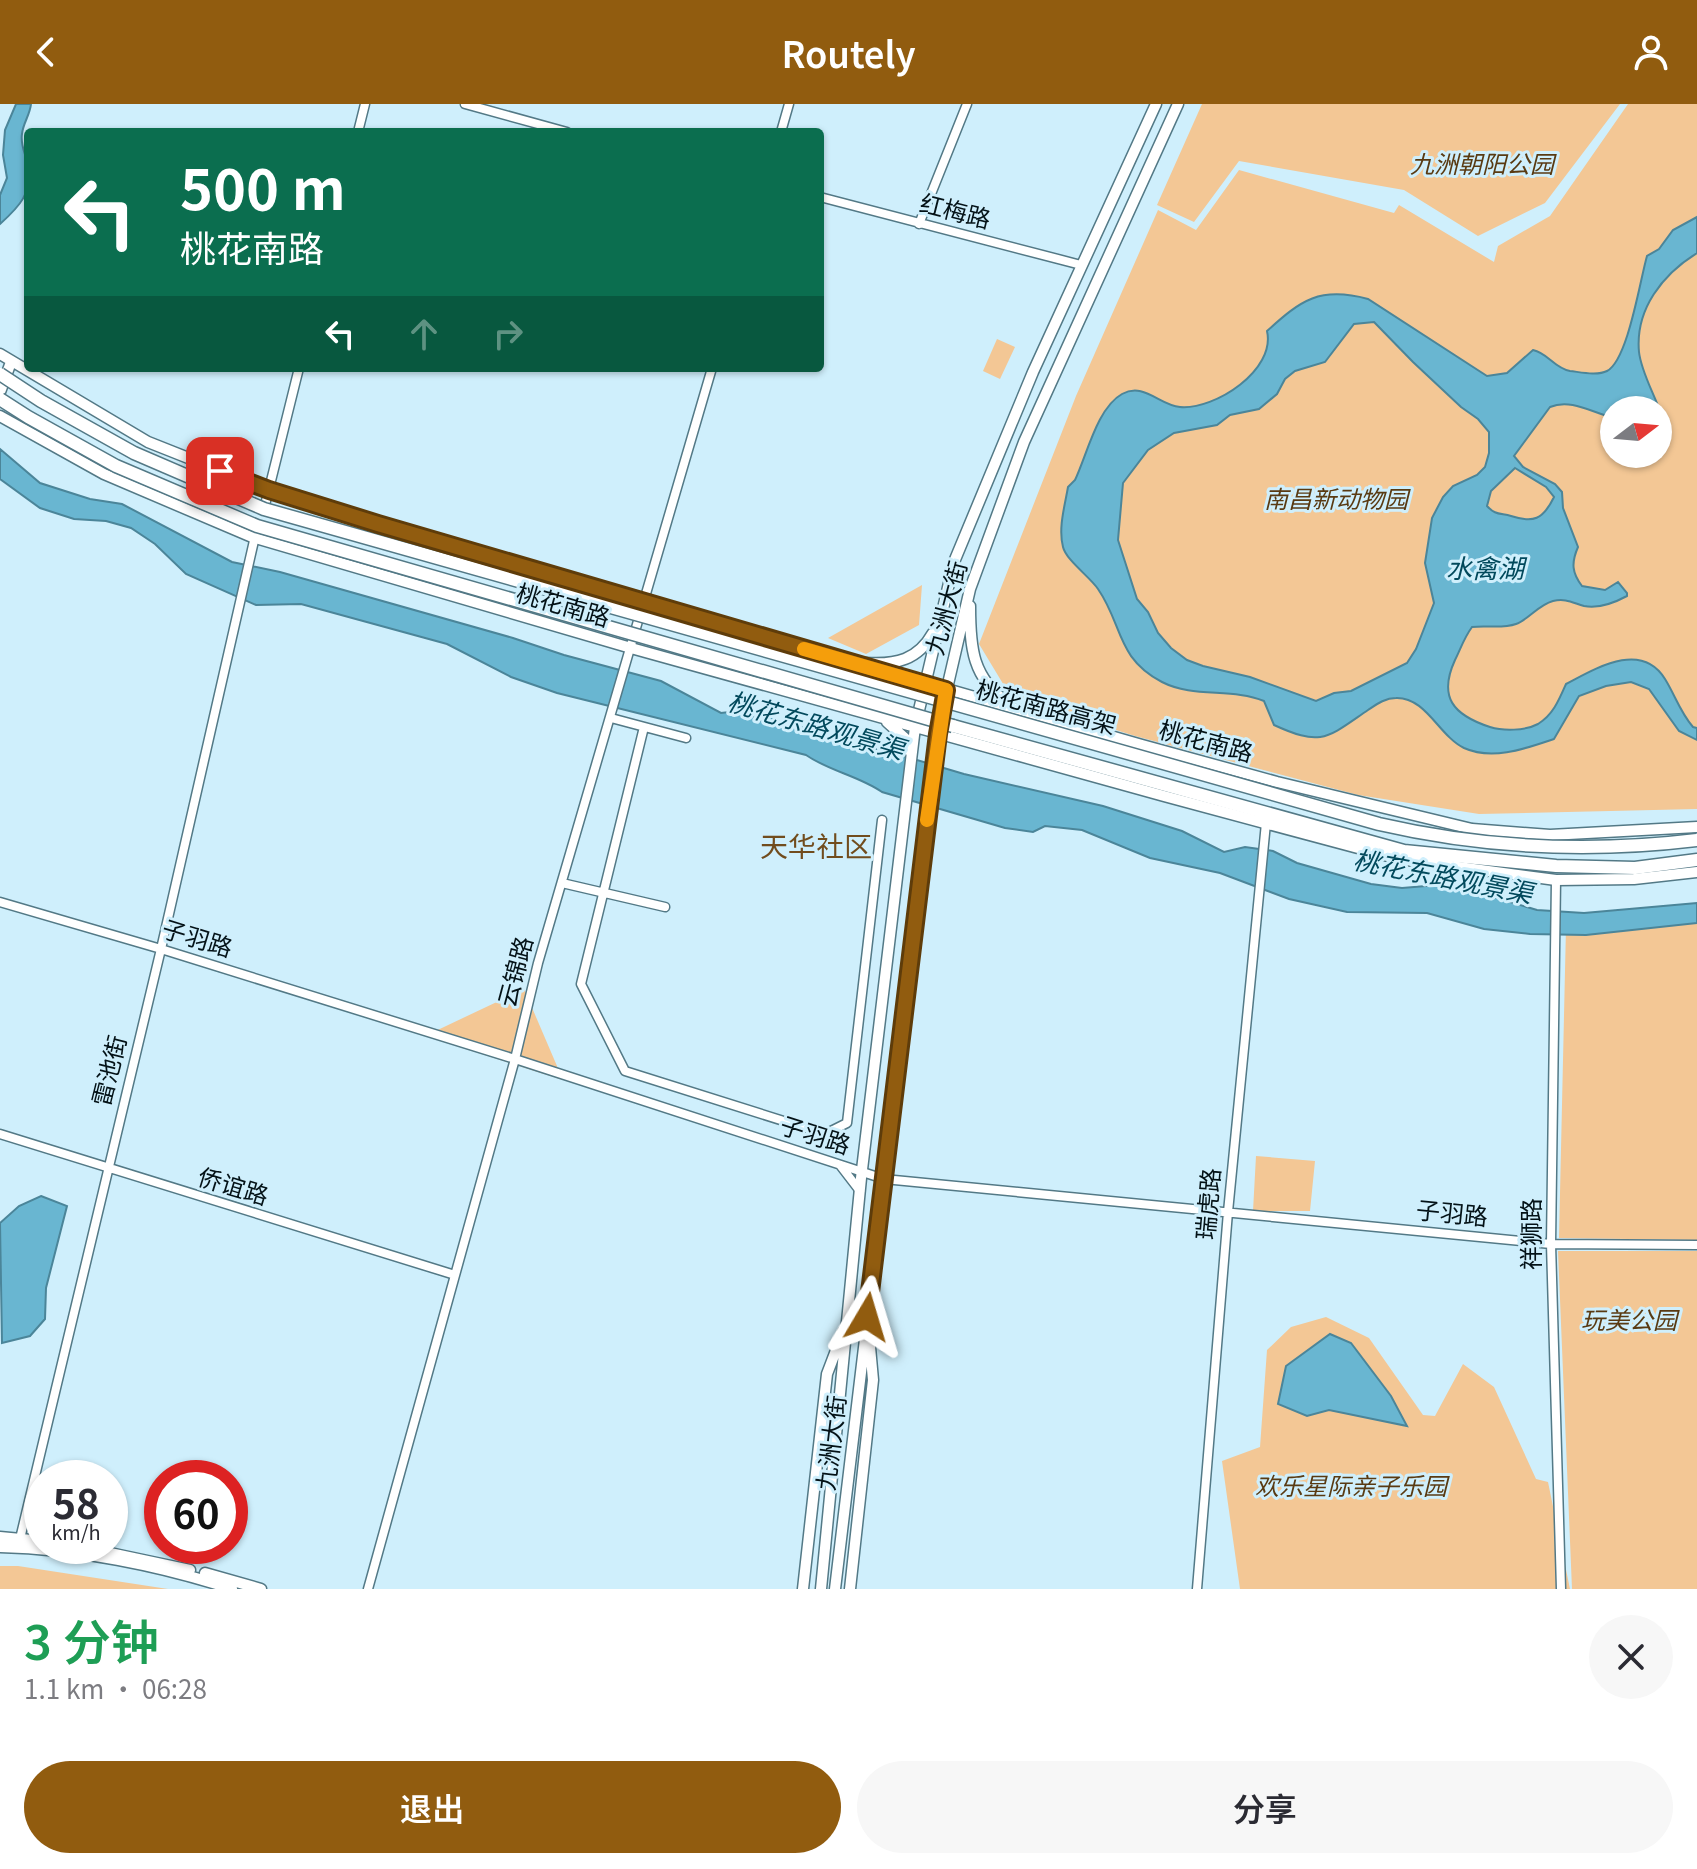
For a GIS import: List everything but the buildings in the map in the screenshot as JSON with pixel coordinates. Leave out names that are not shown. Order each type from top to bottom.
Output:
[{"type":"highway","name":"桃花南路高架","points":[[0,374],[41,401],[134,453],[264,509],[928,699],[1411,831],[1506,845],[1585,848],[1697,840]]},
{"type":"highway","name":"桃花南路高架","points":[[0,399],[116,466],[256,532],[1404,851],[1556,866],[1635,868],[1697,860]]},
{"type":"main road","name":"九洲大街","points":[[821,1589],[862,1172],[915,727],[924,684],[954,562],[1021,399],[1156,104]]},
{"type":"main road","name":"九洲大街","points":[[835,1589],[938,734],[946,690],[970,589],[1024,442],[1178,104]]},
{"type":"main road","name":"桃花南路","points":[[0,354],[24,370]]},
{"type":"main road","points":[[0,392],[11,362]]},
{"type":"main road","name":"桃花南路","points":[[28,372],[148,442],[269,490],[848,662],[1277,782],[1472,829],[1550,835],[1697,827]]},
{"type":"main road","name":"桃花南路","points":[[0,416],[104,474],[256,532],[629,653],[881,717],[1399,859],[1556,880],[1634,879],[1697,872]]},
{"type":"main road","points":[[848,662],[900,662],[911,659],[923,649],[932,635],[954,562]]},
{"type":"main road","points":[[970,589],[970,637],[981,677],[988,688],[1017,710]]},
{"type":"main road","points":[[881,717],[907,740],[912,754]]},
{"type":"main road","points":[[803,1589],[827,1374],[849,1315]]},
{"type":"main road","points":[[850,1589],[873,1380],[867,1317]]},
{"type":"main road","points":[[0,1537],[203,1579],[232,1589]]},
{"type":"main road","points":[[0,1547],[24,1542]]},
{"type":"main road","points":[[128,1557],[261,1589]]},
{"type":"street","points":[[359,128],[365,104]]},
{"type":"street","points":[[465,104],[552,128]]},
{"type":"street","points":[[782,128],[789,104]]},
{"type":"street","points":[[919,224],[967,104]]},
{"type":"street","name":"红梅路","points":[[824,198],[1081,265]]},
{"type":"street","points":[[264,509],[298,372]]},
{"type":"street","name":"云锦路","points":[[368,1589],[515,1059],[538,963],[711,372]]},
{"type":"street","name":"雷池街","points":[[19,1542],[161,949],[256,532]]},
{"type":"street","points":[[612,715],[686,738]]},
{"type":"street","points":[[644,727],[581,984],[625,1071],[825,1134],[847,1123],[882,820]]},
{"type":"street","name":"瑞虎路","points":[[1197,1589],[1228,1212],[1266,823]]},
{"type":"street","name":"祥狮路","points":[[1556,880],[1551,1244],[1561,1589]]},
{"type":"street","points":[[562,883],[665,907]]},
{"type":"street","name":"子羽路","points":[[0,902],[515,1059],[884,1179],[1551,1244],[1697,1245]]},
{"type":"street","name":"侨谊路","points":[[0,1134],[455,1275]]},
{"type":"street","points":[[839,1164],[860,1191]]},
{"type":"green space","name":"九洲朝阳公园","points":[[1202,104],[1620,104],[1545,203],[1478,236],[1404,190],[1239,161],[1194,222],[1157,205]]},
{"type":"green space","name":"南昌新动物园","points":[[1628,104],[1697,104],[1697,809],[1479,814],[1358,795],[1135,736],[1011,697],[979,644],[1076,396],[1158,210],[1196,230],[1239,170],[1394,213],[1399,205],[1494,262],[1498,246],[1550,216]]},
{"type":"green space","points":[[997,339],[1015,347],[1000,379],[983,371]]},
{"type":"green space","points":[[922,585],[919,625],[866,654],[828,638]]},
{"type":"green space","points":[[1697,916],[1697,1240],[1559,1238],[1566,927]]},
{"type":"green space","points":[[524,989],[563,1080],[425,1036]]},
{"type":"green space","points":[[1256,1156],[1315,1161],[1310,1211],[1253,1211]]},
{"type":"green space","name":"玩美公园","points":[[1558,1251],[1697,1251],[1697,1589],[1572,1589]]},
{"type":"green space","name":"欢乐星际亲子乐园","points":[[1326,1317],[1369,1338],[1423,1415],[1435,1416],[1463,1364],[1494,1387],[1536,1479],[1548,1482],[1570,1589],[1240,1589],[1222,1461],[1260,1447],[1267,1350],[1291,1327]]},
{"type":"green space","points":[[0,1566],[18,1566],[168,1589],[0,1589]]},
{"type":"water","points":[[16,104],[31,104],[22,138],[24,196],[0,224],[0,195],[7,178],[3,155],[5,130]]},
{"type":"water","name":"水禽湖","points":[[1697,217],[1697,253],[1663,282],[1642,321],[1640,359],[1654,396],[1600,396],[1600,413],[1574,405],[1550,407],[1514,456],[1523,467],[1555,484],[1562,492],[1563,508],[1578,547],[1574,572],[1582,586],[1605,590],[1618,582],[1627,596],[1595,607],[1566,600],[1553,601],[1516,624],[1472,627],[1455,660],[1448,684],[1452,703],[1467,717],[1495,728],[1521,729],[1538,724],[1548,716],[1566,684],[1617,661],[1643,661],[1655,667],[1665,679],[1685,715],[1697,728],[1697,740],[1679,731],[1649,689],[1631,682],[1606,686],[1579,696],[1554,739],[1510,752],[1486,753],[1464,748],[1416,704],[1396,698],[1378,704],[1333,733],[1303,736],[1274,725],[1264,701],[1174,687],[1147,673],[1128,652],[1098,589],[1065,552],[1061,532],[1068,487],[1075,480],[1099,421],[1122,394],[1144,392],[1180,407],[1210,402],[1240,385],[1253,373],[1267,346],[1267,331],[1290,311],[1312,298],[1337,294],[1368,299],[1487,376],[1507,373],[1533,350],[1570,371],[1607,371],[1621,352],[1627,336],[1647,256],[1659,249],[1673,230]],"holes":[[[1374,322],[1489,432],[1489,453],[1485,467],[1477,475],[1453,486],[1432,518],[1425,563],[1434,603],[1416,649],[1407,663],[1351,691],[1334,693],[1316,701],[1250,677],[1203,666],[1187,660],[1171,648],[1137,599],[1118,540],[1123,483],[1148,450],[1174,433],[1217,425],[1230,415],[1259,409],[1277,394],[1285,379],[1295,371],[1325,362],[1354,324]],[[1515,468],[1546,487],[1554,497],[1546,511],[1537,518],[1525,519],[1498,513],[1487,506],[1491,491]]]},
{"type":"water","points":[[0,449],[40,483],[90,499],[122,504],[232,562],[280,572],[661,681],[721,713],[746,710],[759,721],[772,717],[788,726],[807,728],[866,750],[880,749],[964,774],[1103,806],[1182,831],[1224,852],[1245,847],[1273,851],[1297,863],[1371,884],[1402,888],[1450,884],[1537,910],[1584,913],[1697,903],[1697,923],[1586,935],[1530,934],[1484,929],[1427,913],[1347,912],[1289,899],[1220,873],[1150,858],[1082,830],[1045,826],[1033,832],[1005,828],[882,792],[806,755],[557,693],[511,677],[447,644],[301,604],[256,605],[186,574],[155,544],[131,528],[106,521],[74,519],[40,508],[0,479]]},
{"type":"water","points":[[41,1196],[67,1206],[46,1288],[45,1319],[30,1336],[2,1343],[0,1223],[19,1206]]},
{"type":"water","points":[[1330,1334],[1351,1343],[1391,1396],[1407,1426],[1329,1410],[1307,1416],[1278,1404],[1286,1366]]},
{"type":"slow traffic","points":[[804,649],[946,690],[927,820]]},
{"type":"district","name":"天华社区","points":[[816,847]]},
{"type":"route","points":[[220,471],[269,490],[378,524],[946,690],[938,734],[867,1317]]},
{"type":"water label","name":"桃花东路观景渠","points":[[816,726]]},
{"type":"water label","name":"桃花东路观景渠","points":[[1443,877]]}]
